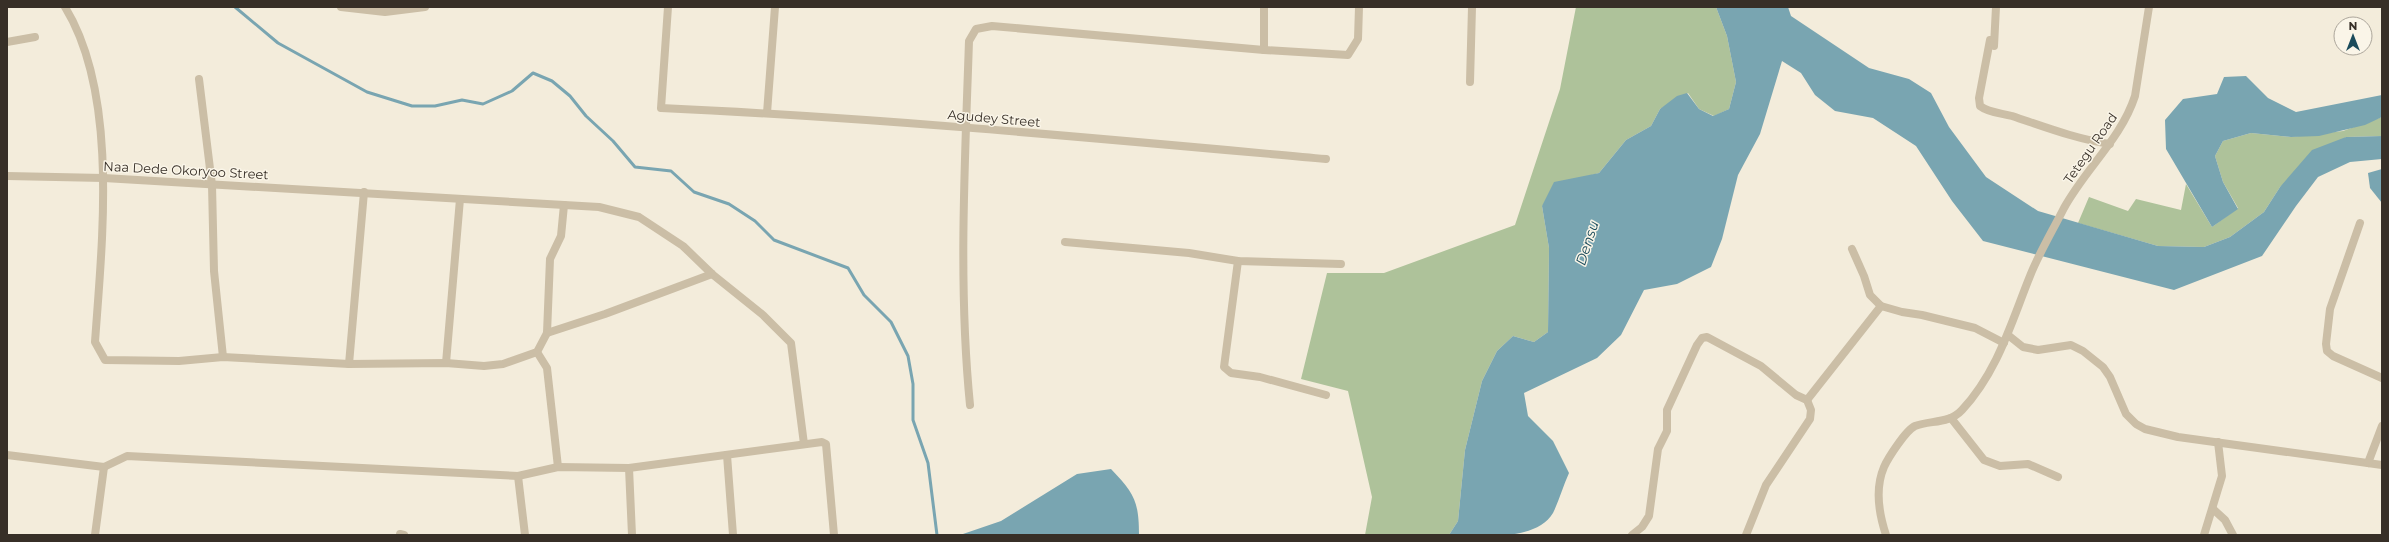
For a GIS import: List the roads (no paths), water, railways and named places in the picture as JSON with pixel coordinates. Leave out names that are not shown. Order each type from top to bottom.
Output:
[{"type":"street","points":[[65,7],[78,29],[94,84],[104,178],[96,342],[105,360],[179,360],[223,357],[349,364],[446,363],[484,366],[503,364],[537,352],[547,333],[550,259],[561,236],[564,205]]},
{"type":"street","points":[[341,7],[385,12],[425,7]]},
{"type":"street","name":"Agudey Street","points":[[668,7],[661,108],[767,113],[966,128],[1326,159]]},
{"type":"street","points":[[767,113],[775,7]]},
{"type":"street","points":[[1264,7],[1264,50]]},
{"type":"street","points":[[970,405],[965,359],[963,288],[969,41],[976,29],[992,26],[1264,50],[1348,55],[1358,39],[1359,7]]},
{"type":"street","points":[[1470,82],[1472,7]]},
{"type":"street","points":[[1996,7],[1992,43],[1979,98],[1980,106],[1985,110],[2110,144]]},
{"type":"street","name":"Tetegu Road","points":[[1951,418],[1961,411],[1991,372],[2008,334],[2031,274],[2064,208],[2087,172],[2125,123],[2135,96],[2149,7]]},
{"type":"street","points":[[7,42],[35,37]]},
{"type":"street","points":[[199,79],[212,185],[214,271],[223,357]]},
{"type":"street","name":"Naa Dede Okoryoo Street","points":[[7,176],[104,178],[364,192],[599,207],[639,217],[683,246],[712,274],[763,315],[791,343],[804,444]]},
{"type":"street","points":[[349,364],[364,192]]},
{"type":"street","points":[[446,363],[460,199]]},
{"type":"street","points":[[2360,223],[2331,304],[2326,344],[2327,352],[2382,378]]},
{"type":"street","points":[[1065,242],[1189,253],[1238,261],[1341,264]]},
{"type":"street","points":[[1852,249],[1864,276],[1870,295],[1881,306],[1975,328],[2004,343]]},
{"type":"street","points":[[1238,261],[1224,368],[1231,373],[1260,377],[1326,395]]},
{"type":"street","points":[[547,333],[605,314],[712,274]]},
{"type":"street","points":[[1807,400],[1881,306]]},
{"type":"street","points":[[2008,334],[2023,347],[2038,350],[2071,345],[2083,351],[2103,367],[2110,376],[2126,414],[2136,424],[2145,429],[2178,437],[2382,465]]},
{"type":"street","points":[[1632,535],[1642,527],[1649,516],[1658,449],[1667,431],[1667,410],[1680,377],[1702,338],[1707,337],[1761,366],[1791,391],[1807,400],[1811,410],[1810,419],[1766,485],[1746,535]]},
{"type":"street","points":[[537,352],[546,368],[558,467]]},
{"type":"street","points":[[1886,535],[1881,520],[1879,490],[1884,466],[1904,436],[1913,427],[1951,418],[1984,460],[2000,466],[2028,464],[2058,477]]},
{"type":"street","points":[[2368,463],[2382,426]]},
{"type":"street","points":[[7,455],[104,467],[127,456],[518,476],[558,467],[629,468],[822,442],[826,444],[834,535]]},
{"type":"street","points":[[2204,535],[2222,476],[2218,442]]},
{"type":"street","points":[[727,455],[733,535]]},
{"type":"street","points":[[95,535],[104,467]]},
{"type":"street","points":[[629,468],[632,535]]},
{"type":"street","points":[[518,476],[525,535]]},
{"type":"street","points":[[2213,509],[2225,520],[2233,535]]},
{"type":"water","name":"Densu","points":[[1716,7],[1788,7],[1791,16],[1869,68],[1909,79],[1931,93],[1949,127],[1986,177],[2038,211],[2158,246],[2204,247],[2230,237],[2264,212],[2280,187],[2312,150],[2346,137],[2382,136],[2382,159],[2350,162],[2318,177],[2262,256],[2174,290],[1983,241],[1952,201],[1916,146],[1873,118],[1835,111],[1815,95],[1801,73],[1782,61],[1760,134],[1738,175],[1722,239],[1711,267],[1677,284],[1644,290],[1621,335],[1597,358],[1524,393],[1528,416],[1553,441],[1569,473],[1553,513],[1545,522],[1534,529],[1521,533],[1491,536],[1449,535],[1458,521],[1465,450],[1482,381],[1497,351],[1513,336],[1534,342],[1548,332],[1549,248],[1542,206],[1554,182],[1599,173],[1626,140],[1651,126],[1660,109],[1677,96],[1687,93],[1699,109],[1713,116],[1729,109],[1736,82],[1727,36]]},
{"type":"water","points":[[2246,76],[2268,98],[2296,112],[2382,95],[2382,117],[2365,125],[2319,136],[2291,137],[2251,133],[2223,141],[2215,156],[2223,182],[2238,209],[2212,227],[2166,149],[2165,120],[2183,99],[2217,94],[2224,77]]},
{"type":"water","points":[[2382,169],[2382,203],[2370,188],[2368,173]]},
{"type":"water","points":[[1111,469],[1130,491],[1134,498],[1138,514],[1139,535],[960,535],[1001,521],[1077,474]]},
{"type":"waterway","points":[[235,7],[278,43],[367,92],[412,106],[435,106],[462,100],[483,104],[512,91],[533,73],[552,81],[570,96],[586,116],[613,141],[635,167],[671,171],[694,192],[729,204],[755,221],[774,240],[848,268],[864,295],[891,322],[908,356],[913,384],[913,420],[928,463],[937,535]]}]
